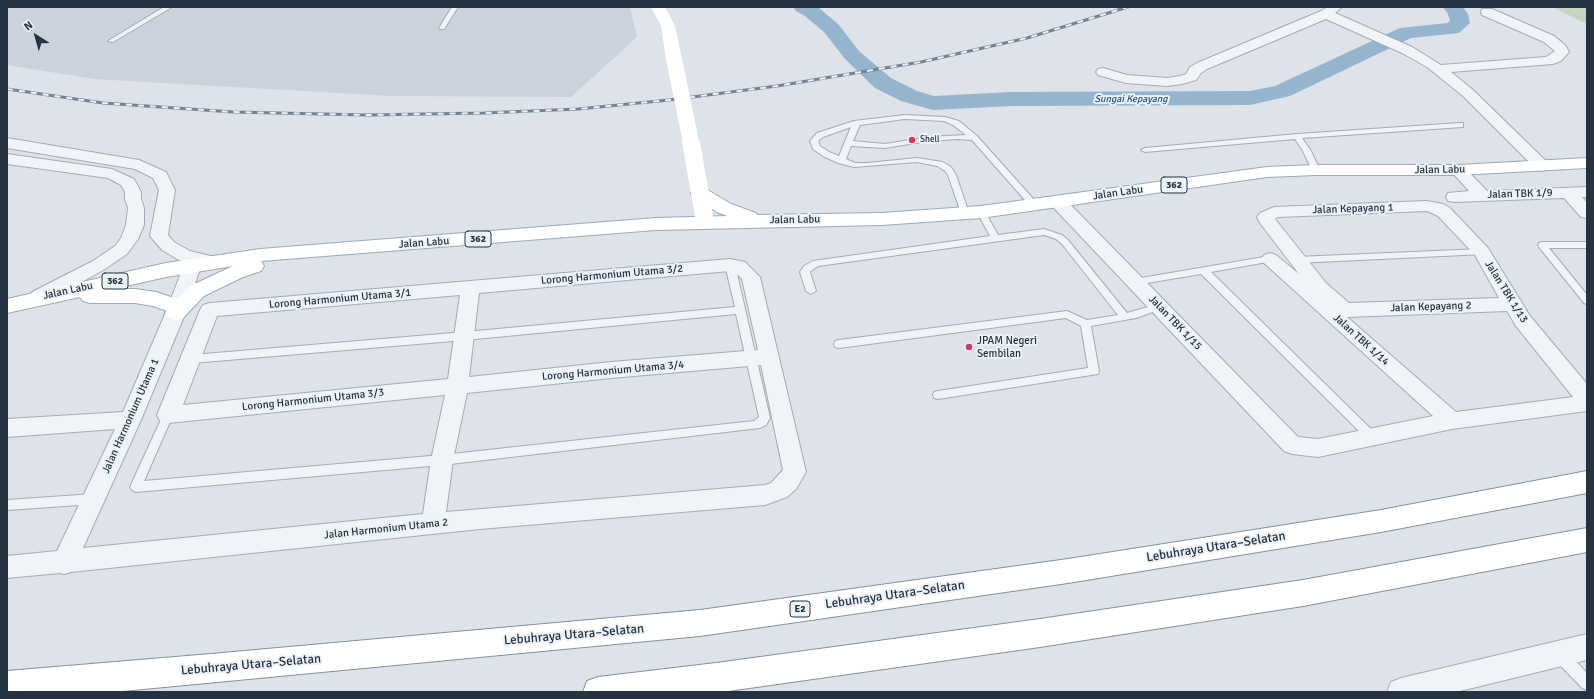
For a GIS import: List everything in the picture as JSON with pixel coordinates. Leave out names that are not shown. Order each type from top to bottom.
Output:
[{"type":"main road","points":[[658,7],[668,26],[705,222]]},
{"type":"main road","name":"Jalan Labu","points":[[7,306],[39,297],[192,266],[299,252],[656,224],[882,219],[973,212],[1058,202],[1267,172],[1316,170],[1394,172],[1458,170],[1542,166],[1587,162]]},
{"type":"main road","points":[[701,197],[724,208],[762,221]]},
{"type":"main road","points":[[656,224],[701,197]]},
{"type":"main road","points":[[39,297],[135,296],[156,299],[177,310],[197,291],[214,282],[236,272],[299,252]]},
{"type":"main road","name":"Lebuhraya Utara–Selatan","points":[[7,686],[211,669],[700,623],[1068,570],[1326,530],[1587,482]]},
{"type":"main road","points":[[598,692],[716,678],[1040,633],[1295,594],[1587,540]]},
{"type":"street","points":[[1104,72],[1126,79],[1167,82],[1182,80],[1191,77],[1195,70],[1202,66],[1331,11],[1374,35],[1407,50],[1439,69],[1468,93],[1542,166]]},
{"type":"street","points":[[1439,69],[1548,61],[1556,58],[1562,52],[1556,44],[1549,40],[1487,12]]},
{"type":"street","points":[[7,143],[139,165],[160,175],[167,190],[159,236],[168,246],[185,256],[215,262]]},
{"type":"street","points":[[7,159],[112,174],[128,182],[133,192],[133,199],[136,208],[135,225],[121,250],[99,265],[39,297]]},
{"type":"street","points":[[1458,170],[1483,196]]},
{"type":"street","name":"Jalan TBK 1/9","points":[[1454,197],[1587,192]]},
{"type":"street","points":[[1569,193],[1587,213]]},
{"type":"street","name":"Jalan TBK 1/15","points":[[1058,202],[1292,445],[1318,448],[1372,437]]},
{"type":"street","name":"Jalan Kepayang 1","points":[[1296,260],[1266,220],[1269,214],[1274,212],[1427,206],[1437,208]]},
{"type":"street","name":"Jalan TBK 1/13","points":[[1437,208],[1444,212],[1482,252],[1524,322],[1587,399]]},
{"type":"street","name":"Jalan TBK 1/14","points":[[1270,259],[1452,421]]},
{"type":"street","name":"Jalan Kepayang 2","points":[[1296,260],[1319,288],[1337,305],[1346,310],[1512,304]]},
{"type":"street","points":[[730,265],[739,266],[751,277],[761,357]]},
{"type":"street","name":"Lorong Harmonium Utama 3/2","points":[[470,288],[730,265]]},
{"type":"street","name":"Jalan Harmonium Utama 1","points":[[64,563],[130,420],[177,310],[192,266]]},
{"type":"street","points":[[433,524],[442,460],[458,385],[470,288]]},
{"type":"street","name":"Lorong Harmonium Utama 3/1","points":[[192,359],[210,310],[470,288]]},
{"type":"street","name":"Lorong Harmonium Utama 3/4","points":[[458,385],[761,357]]},
{"type":"street","name":"Jalan Harmonium Utama 2","points":[[7,567],[64,563],[433,524],[765,495],[779,490],[788,482],[795,472],[761,357]]},
{"type":"street","points":[[168,414],[192,359]]},
{"type":"street","name":"Lorong Harmonium Utama 3/3","points":[[168,414],[458,385]]},
{"type":"street","points":[[1372,437],[1452,421],[1587,403]]},
{"type":"street","points":[[7,428],[130,420]]},
{"type":"street","points":[[1401,692],[1454,686],[1587,647]]},
{"type":"lane","points":[[111,41],[169,7]]},
{"type":"lane","points":[[442,28],[455,7]]},
{"type":"lane","points":[[996,239],[973,212],[948,169],[940,164],[917,160],[854,165],[840,161],[826,154],[816,146],[814,140],[820,135],[857,123],[905,117],[945,119],[956,123],[974,138],[1034,205]]},
{"type":"lane","points":[[840,161],[857,123]]},
{"type":"lane","points":[[1145,150],[1297,136],[1460,125]]},
{"type":"lane","points":[[1297,136],[1307,151],[1316,170]]},
{"type":"lane","points":[[848,143],[884,146],[958,137],[974,138]]},
{"type":"lane","points":[[810,291],[805,272],[807,268],[816,263],[1044,232],[1059,237],[1065,242],[1125,317]]},
{"type":"lane","points":[[1587,245],[1542,245],[1587,301]]},
{"type":"lane","points":[[1296,260],[1482,252]]},
{"type":"lane","points":[[1136,282],[1270,259]]},
{"type":"lane","points":[[168,414],[136,487],[442,460],[756,425],[762,422],[765,418],[761,357],[740,310],[730,265]]},
{"type":"lane","points":[[1204,271],[1372,437]]},
{"type":"lane","points":[[839,344],[1067,314],[1086,324],[1136,315],[1158,307]]},
{"type":"lane","points":[[192,359],[465,336],[740,310]]},
{"type":"lane","points":[[938,395],[1094,371],[1086,324]]},
{"type":"lane","points":[[7,505],[94,499]]},
{"type":"lane","points":[[1559,654],[1587,683]]},
{"type":"shaded area","points":[[7,7],[630,7],[637,37],[571,97],[391,96],[94,79],[7,65]]},
{"type":"green space","points":[[1552,7],[1587,7],[1587,24]]},
{"type":"waterway","name":"Sungai Kepayang","points":[[803,7],[812,12],[831,28],[852,55],[883,83],[909,96],[933,103],[1012,99],[1250,98],[1282,91],[1407,32],[1452,29],[1460,23],[1458,14],[1453,7]]},
{"type":"railway","points":[[7,89],[103,103],[233,112],[367,115],[484,113],[578,109],[669,100],[777,86],[921,62],[1027,38],[1128,7]]},
{"type":"place","name":"Shell","points":[[912,140]]},
{"type":"place","name":"JPAM Negeri Sembilan","points":[[969,347]]}]
